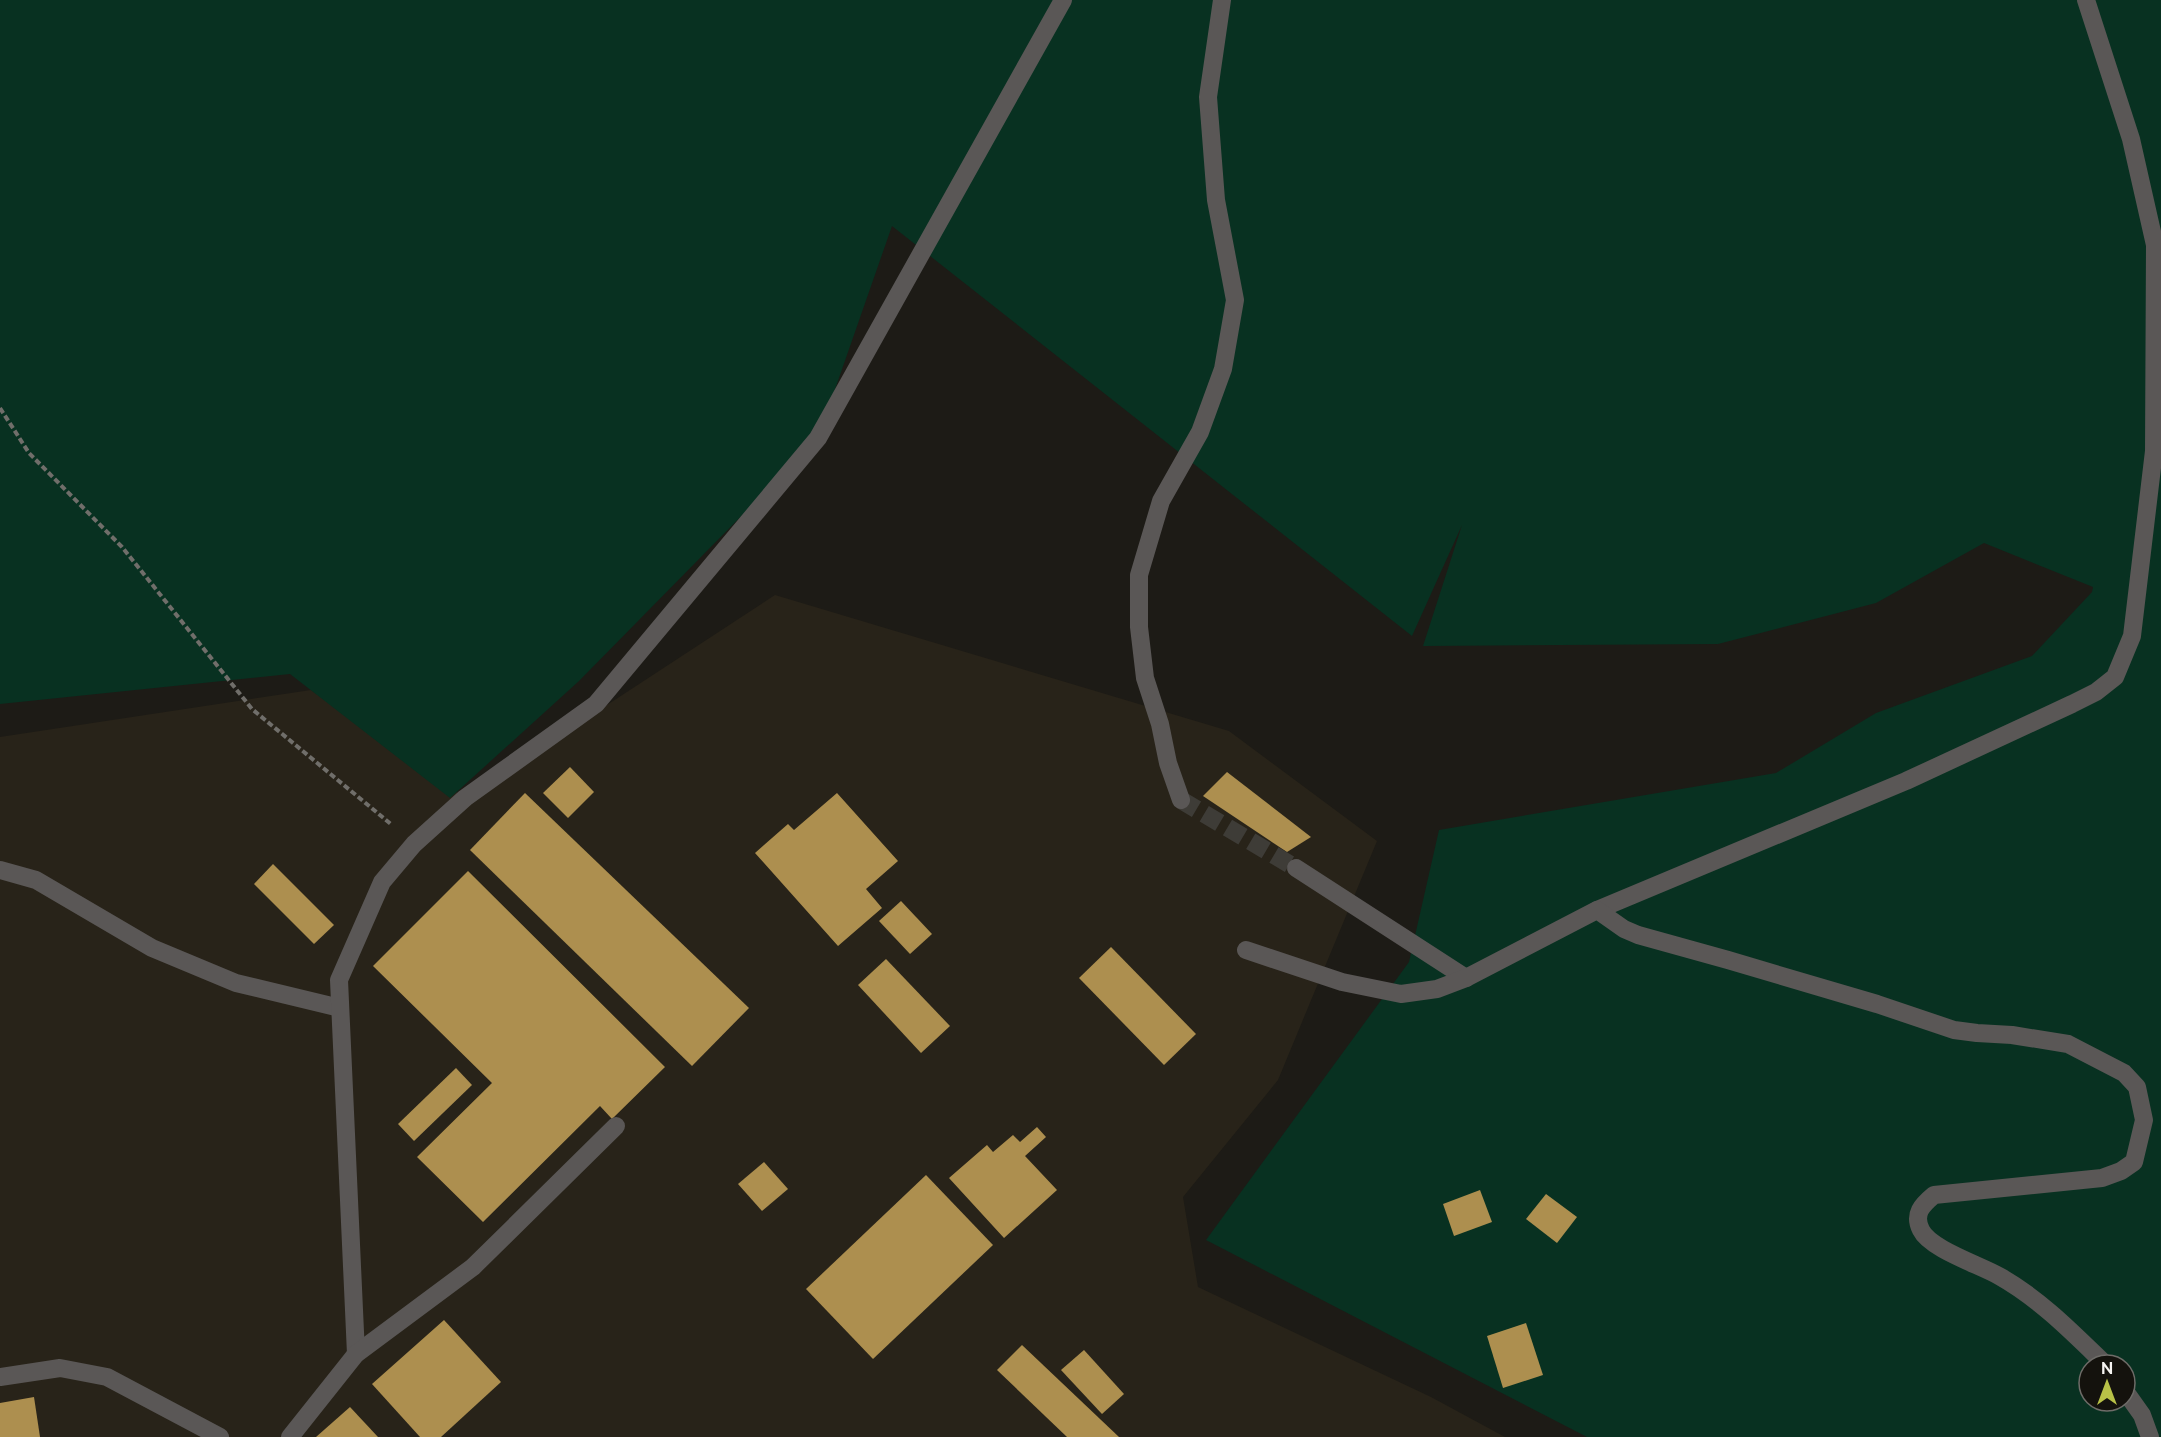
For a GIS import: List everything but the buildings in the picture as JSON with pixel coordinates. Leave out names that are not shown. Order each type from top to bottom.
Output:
[{"type":"lane","points":[[356,1354],[339,980],[381,882],[414,844],[465,798],[596,704],[818,438],[1063,0]]},
{"type":"lane","points":[[1181,800],[1168,763],[1160,724],[1144,678],[1139,627],[1139,575],[1161,501],[1200,432],[1223,369],[1235,300],[1216,200],[1209,97],[1222,0]]},
{"type":"lane","points":[[1246,950],[1342,982],[1401,994],[1437,989],[1466,978],[1597,910],[1906,781],[2072,704],[2096,692],[2115,677],[2132,636],[2154,451],[2155,245],[2131,139],[2086,0]]},
{"type":"lane","points":[[1296,868],[1466,978]]},
{"type":"lane","points":[[0,870],[36,880],[152,948],[236,984],[340,1008]]},
{"type":"lane","points":[[1597,910],[1624,929],[1658,942],[1740,963],[1878,1004],[1954,1030],[1977,1034],[2012,1035],[2068,1044],[2124,1073],[2136,1087],[2144,1120],[2134,1161],[2121,1171],[2102,1178],[1934,1196],[1920,1206],[1918,1214],[1921,1231],[1940,1248],[2000,1277],[2043,1307],[2093,1353]]},
{"type":"lane","points":[[290,1437],[356,1354],[473,1267],[616,1126]]},
{"type":"lane","points":[[0,1377],[60,1368],[107,1377],[220,1437]]},
{"type":"lane","points":[[2137,1408],[2150,1437]]},
{"type":"path","points":[[0,408],[29,453],[123,547],[252,709],[414,844]]},
{"type":"shaded area","points":[[775,595],[1229,731],[1377,841],[1278,1080],[1183,1197],[1198,1287],[1431,1397],[1505,1437],[0,1437],[0,737],[311,690],[465,798]]},
{"type":"green space","points":[[0,0],[2161,0],[2161,1437],[1587,1437],[1206,1240],[1409,962],[1439,830],[1776,773],[1876,713],[2032,656],[2092,592],[2093,587],[1984,543],[1876,603],[1718,644],[1423,646],[1462,525],[1412,636],[892,226],[818,438],[579,681],[450,798],[290,674],[0,704]]},
{"type":"tunnel","points":[[1181,800],[1296,868]]}]
